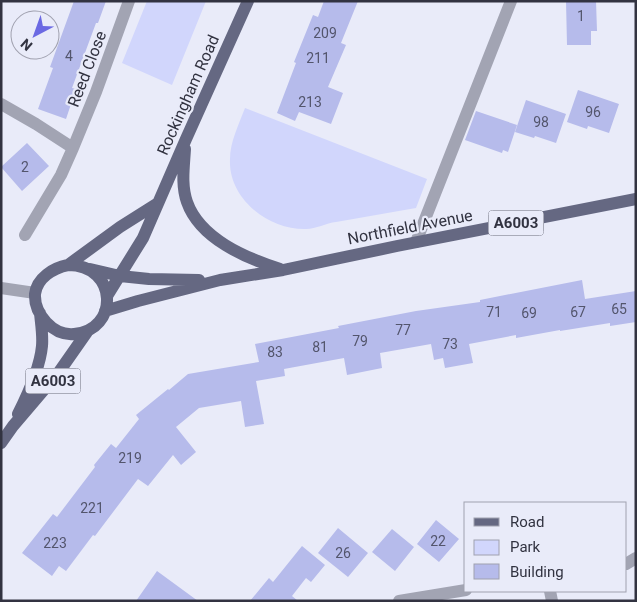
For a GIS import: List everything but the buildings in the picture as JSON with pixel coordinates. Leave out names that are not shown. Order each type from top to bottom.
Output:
[{"type":"main road","name":"Rockingham Road","points":[[107,296],[143,238],[248,1]]},
{"type":"main road","points":[[186,139],[183,178],[186,201],[195,218],[208,233],[233,250],[283,270]]},
{"type":"main road","name":"Northfield Avenue","points":[[106,311],[138,300],[220,280],[283,270],[636,199]]},
{"type":"main road","points":[[68,265],[158,202]]},
{"type":"main road","points":[[68,265],[86,267],[94,272],[101,280],[107,296],[106,311],[98,323],[86,332],[72,335],[58,332],[47,324],[36,305],[35,293],[43,277],[68,265]]},
{"type":"main road","name":"Northfield Avenue","points":[[86,267],[120,276],[149,279],[220,280]]},
{"type":"main road","name":"A6003","points":[[13,426],[39,361],[42,345],[40,312]]},
{"type":"main road","name":"A6003","points":[[1,443],[13,426],[60,372],[86,332]]},
{"type":"street","name":"Reed Close","points":[[25,235],[61,175],[73,148],[96,92],[129,1]]},
{"type":"street","points":[[416,242],[511,1]]},
{"type":"street","points":[[1,104],[73,148]]},
{"type":"street","points":[[1,288],[35,293]]},
{"type":"street","points":[[399,601],[464,590]]},
{"type":"green space","points":[[147,1],[206,1],[172,85],[122,63]]},
{"type":"green space","points":[[245,108],[427,179],[416,208],[306,229],[292,228],[265,218],[243,199],[231,174],[230,159],[232,146]]}]
